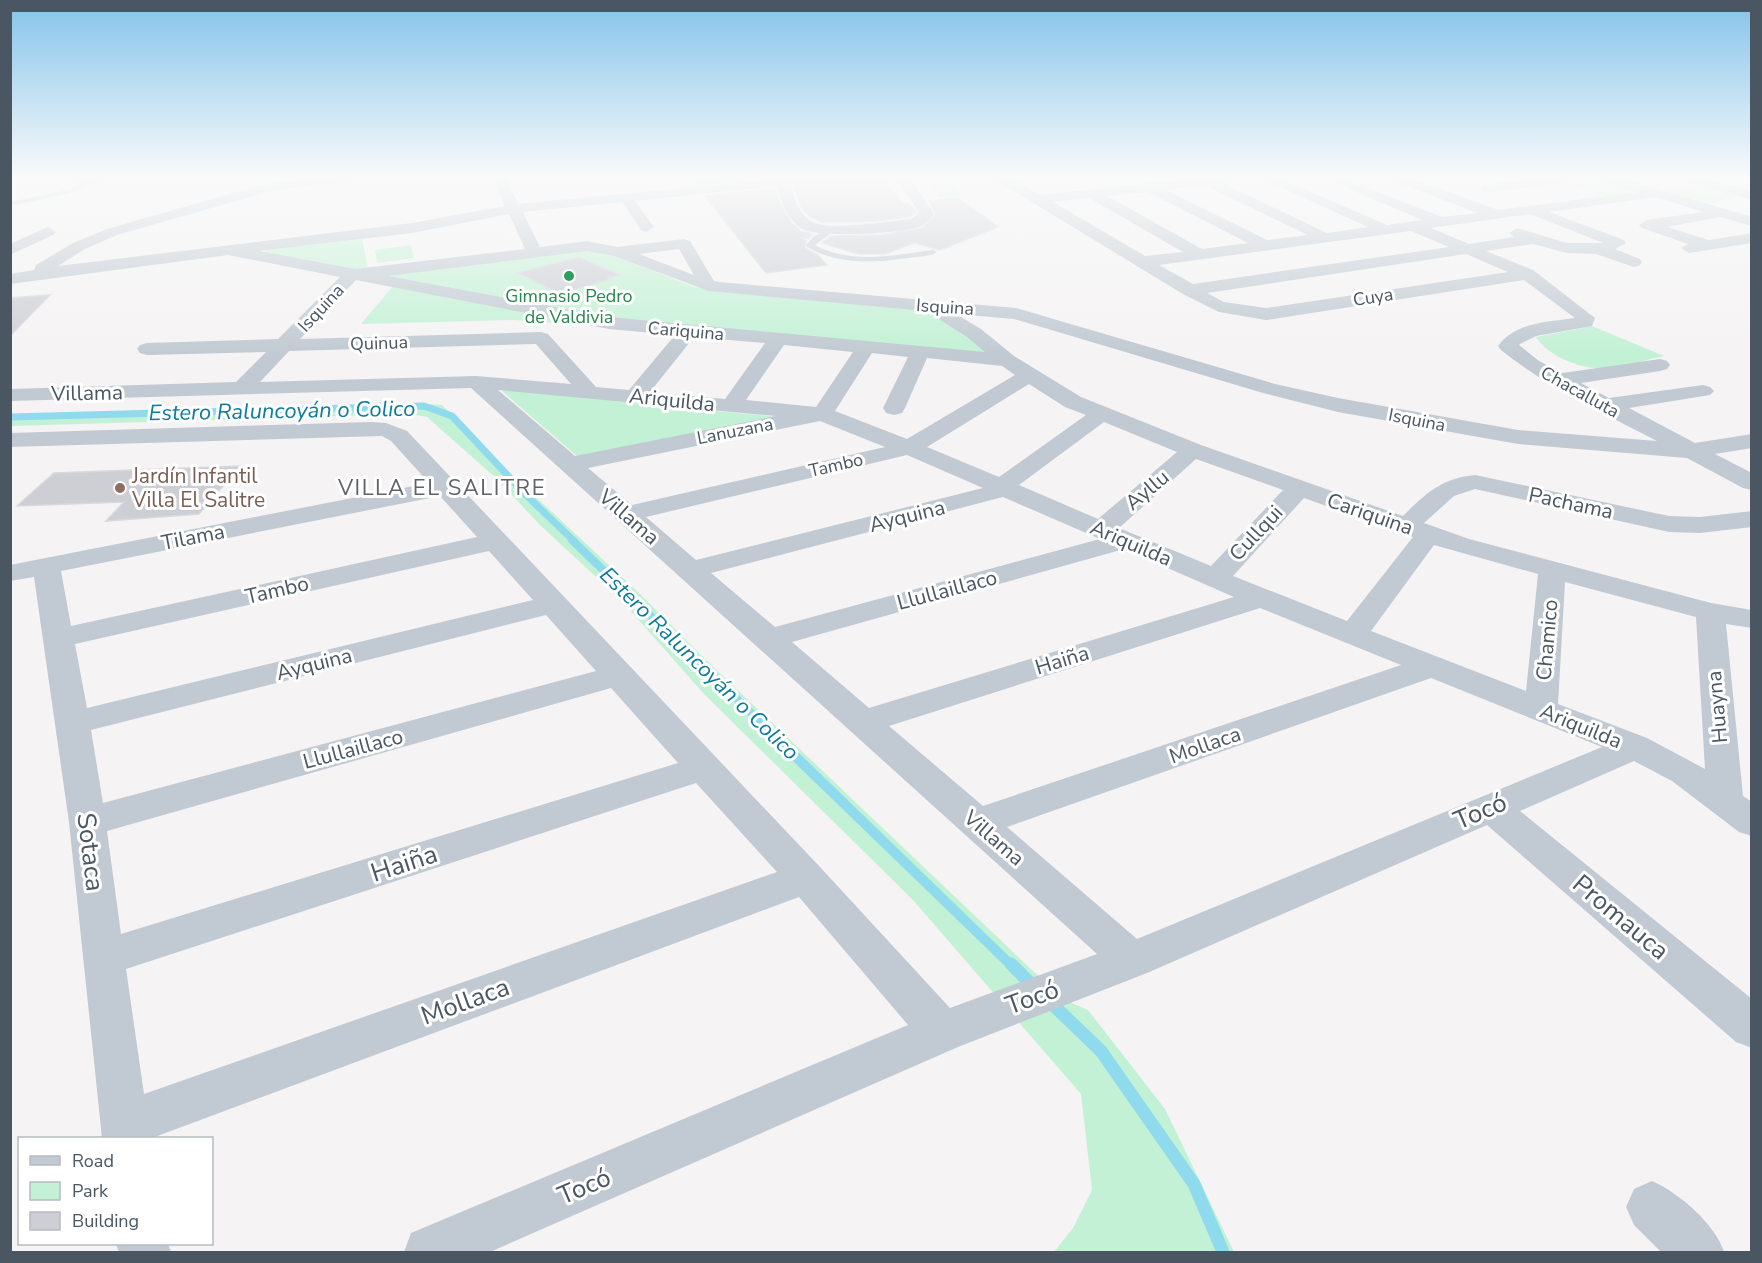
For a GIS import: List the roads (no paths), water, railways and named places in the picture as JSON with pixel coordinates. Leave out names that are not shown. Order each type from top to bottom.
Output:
[{"type":"street","points":[[10,250],[38,237]]},
{"type":"street","points":[[32,276],[78,246],[100,237]]},
{"type":"street","points":[[10,279],[337,237]]},
{"type":"street","points":[[526,237],[534,252]]},
{"type":"street","points":[[1099,237],[1189,290],[1534,239]]},
{"type":"street","points":[[1169,237],[1201,255]]},
{"type":"street","points":[[1248,237],[1266,246]]},
{"type":"street","points":[[1141,262],[1334,237]]},
{"type":"street","points":[[1439,237],[1527,274]]},
{"type":"street","points":[[1528,237],[1568,250],[1596,248],[1618,243],[1602,237]]},
{"type":"street","points":[[1683,237],[1708,245]]},
{"type":"street","points":[[1689,248],[1752,238]]},
{"type":"street","points":[[1294,242],[1400,293]]},
{"type":"street","points":[[616,252],[684,244],[709,286]]},
{"type":"street","name":"Isquina","points":[[241,389],[285,346],[351,275],[587,246],[616,252],[709,286],[1016,314],[1270,389],[1338,405],[1518,437],[1690,451]]},
{"type":"street","points":[[1596,248],[1634,262]]},
{"type":"street","name":"Cariquina","points":[[227,250],[582,319],[1007,360]]},
{"type":"street","name":"Cuya","points":[[1189,290],[1218,307],[1266,314],[1527,274]]},
{"type":"street","name":"Chacalluta","points":[[1527,274],[1572,304],[1586,318],[1585,322],[1568,327],[1522,333],[1512,338],[1508,346],[1516,355],[1604,405],[1752,483]]},
{"type":"street","name":"Cariquina","points":[[930,307],[974,333],[1007,360],[1073,402],[1193,450],[1418,530],[1552,571],[1710,612],[1752,619]]},
{"type":"street","points":[[635,396],[688,331]]},
{"type":"street","name":"Quinua","points":[[147,350],[541,338],[588,391]]},
{"type":"street","points":[[731,406],[778,339]]},
{"type":"street","points":[[822,414],[866,347]]},
{"type":"street","points":[[894,408],[920,352]]},
{"type":"street","points":[[1558,380],[1660,364]]},
{"type":"street","name":"Tambo","points":[[626,514],[909,448],[1030,375]]},
{"type":"street","name":"Ariquilda","points":[[476,382],[822,414],[909,448],[1261,598],[1635,747],[1684,772],[1738,812]]},
{"type":"street","name":"Villama","points":[[10,395],[476,382],[1132,960]]},
{"type":"street","points":[[1270,389],[1328,392],[1398,405]]},
{"type":"street","points":[[1604,405],[1703,391]]},
{"type":"street","name":"Lanuzana","points":[[570,464],[822,414]]},
{"type":"street","name":"Ayquina","points":[[690,570],[991,494],[1101,414]]},
{"type":"street","points":[[10,440],[379,429],[399,436],[806,878],[942,1032]]},
{"type":"street","points":[[1690,451],[1752,441]]},
{"type":"street","name":"Ayllu","points":[[1100,530],[1193,450]]},
{"type":"street","name":"Pachama","points":[[1352,635],[1445,489],[1458,484],[1475,482],[1669,524],[1700,525],[1752,519]]},
{"type":"street","name":"Tilama","points":[[28,569],[447,487]]},
{"type":"street","name":"Cullqui","points":[[1215,578],[1298,489]]},
{"type":"street","name":"Llullaillaco","points":[[768,639],[1126,540]]},
{"type":"street","name":"Tambo","points":[[58,638],[496,541]]},
{"type":"street","name":"Sotaca","points":[[28,569],[58,638],[73,723],[125,1132]]},
{"type":"street","name":"Chamico","points":[[1541,709],[1552,571]]},
{"type":"street","name":"Haiña","points":[[863,722],[1261,598]]},
{"type":"street","name":"Ayquina","points":[[73,723],[554,604]]},
{"type":"street","name":"Huayna","points":[[1710,612],[1738,812]]},
{"type":"street","name":"Mollaca","points":[[977,823],[1432,666]]},
{"type":"street","name":"Llullaillaco","points":[[87,822],[618,675]]},
{"type":"street","name":"Tocó","points":[[430,1252],[942,1032],[1132,960],[1635,747]]},
{"type":"street","name":"Haiña","points":[[104,958],[703,768]]},
{"type":"street","name":"Promauca","points":[[1490,807],[1752,1027]]},
{"type":"street","name":"Mollaca","points":[[125,1132],[806,878]]},
{"type":"street","points":[[1652,1206],[1698,1252]]},
{"type":"lane","points":[[819,237],[810,245],[818,251],[848,259],[871,259],[933,252]]},
{"type":"waterway","name":"Estero Raluncoyán o Colico","points":[[10,417],[424,406],[452,416],[526,495],[574,541]]},
{"type":"waterway","name":"Estero Raluncoyán o Colico","points":[[572,540],[768,729]]},
{"type":"waterway","name":"Estero Raluncoyán o Colico","points":[[766,728],[1012,966]]},
{"type":"waterway","name":"Estero Raluncoyán o Colico","points":[[1011,964],[1033,986]]},
{"type":"waterway","name":"Estero Raluncoyán o Colico","points":[[1049,1001],[1101,1051],[1194,1184],[1223,1252]]},
{"type":"place","name":"Gimnasio Pedro de Valdivia","points":[[569,276]]},
{"type":"place","name":"Jardín Infantil Villa El Salitre","points":[[120,488]]},
{"type":"district","name":"VILLA EL SALITRE","points":[[442,487]]}]
